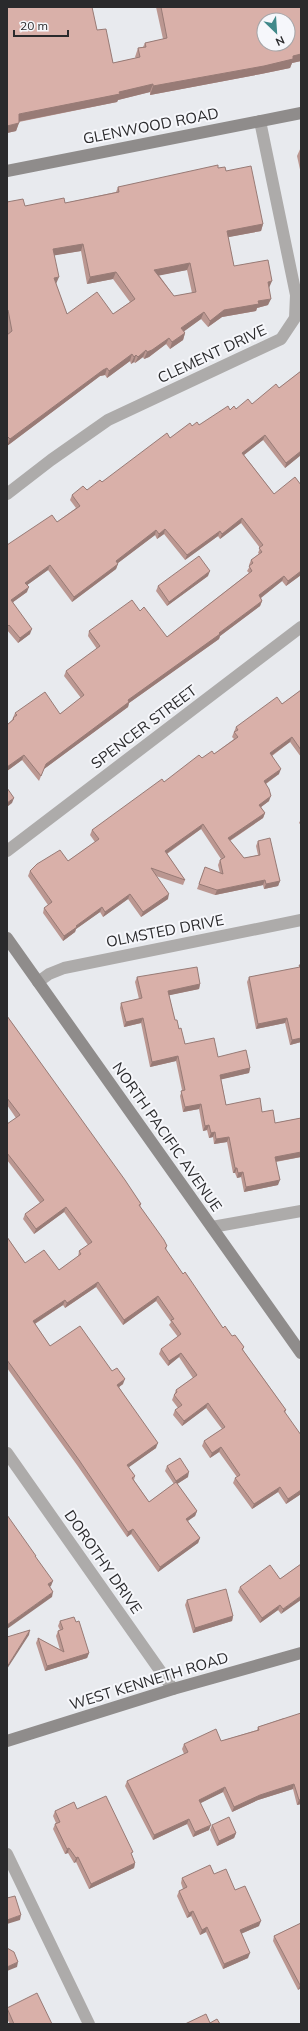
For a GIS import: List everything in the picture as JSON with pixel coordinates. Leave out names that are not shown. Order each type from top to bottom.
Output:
[{"type":"street","name":"GLENWOOD ROAD","points":[[7,171],[301,113]]},
{"type":"street","name":"CLEMENT DRIVE","points":[[7,494],[51,460],[108,420],[281,339],[295,318],[296,295],[260,121]]},
{"type":"street","name":"SPENCER STREET","points":[[7,851],[301,627]]},
{"type":"street","name":"OLMSTED DRIVE","points":[[38,982],[49,974],[64,968],[301,920]]},
{"type":"street","name":"NORTH PACIFIC AVENUE","points":[[7,938],[301,1353]]},
{"type":"street","points":[[212,1228],[301,1211]]},
{"type":"street","name":"DOROTHY DRIVE","points":[[7,1453],[173,1689]]},
{"type":"street","name":"WEST KENNETH ROAD","points":[[7,1741],[173,1689],[301,1653]]},
{"type":"street","points":[[7,1854],[89,2024]]},
{"type":"building","points":[[7,7],[92,7],[97,30],[106,29],[113,63],[140,57],[138,48],[146,47],[145,43],[167,38],[161,7],[301,7],[301,54],[293,56],[293,59],[264,66],[153,86],[153,84],[119,92],[120,94],[19,114],[19,123],[7,126]]},
{"type":"building","points":[[218,165],[218,168],[225,167],[226,171],[251,166],[263,224],[227,231],[234,266],[268,260],[272,281],[268,282],[271,299],[258,301],[259,304],[224,310],[210,321],[204,312],[181,328],[185,333],[172,342],[169,338],[152,350],[147,352],[146,350],[138,357],[136,355],[134,357],[132,354],[109,371],[107,368],[103,370],[10,439],[8,437],[7,438],[7,335],[12,331],[7,310],[7,202],[23,199],[25,206],[64,198],[65,203],[119,192],[118,187]],"holes":[[[83,244],[90,277],[116,272],[135,299],[113,314],[97,292],[67,314],[54,278],[59,277],[53,249]],[[190,263],[196,292],[174,296],[154,270]]]},
{"type":"building","points":[[301,371],[301,451],[286,463],[265,435],[242,453],[274,494],[295,477],[301,485],[301,571],[288,581],[284,576],[259,595],[262,601],[219,633],[220,634],[128,700],[129,702],[46,764],[41,776],[24,755],[7,767],[7,725],[17,715],[15,713],[45,692],[60,714],[84,695],[66,671],[100,646],[89,631],[132,600],[140,611],[144,607],[167,637],[252,571],[249,566],[253,563],[251,560],[262,552],[259,548],[263,545],[242,518],[222,534],[220,531],[187,555],[165,529],[159,534],[156,530],[116,561],[118,564],[74,597],[50,565],[25,583],[29,587],[11,600],[32,629],[20,638],[9,625],[7,627],[7,545],[52,515],[57,522],[80,506],[72,495],[83,486],[87,490],[100,480],[102,482],[167,433],[170,438],[190,423],[192,426],[197,422],[199,425],[228,406],[230,410],[234,406],[236,409],[248,399],[252,404],[276,384],[279,388]]},
{"type":"building","points":[[199,556],[210,571],[169,602],[158,586]]},
{"type":"building","points":[[301,690],[301,750],[292,737],[270,753],[281,769],[264,781],[271,796],[259,805],[265,813],[228,838],[244,858],[260,855],[258,841],[270,838],[280,881],[266,884],[265,880],[217,890],[199,884],[205,867],[223,874],[220,860],[225,857],[203,824],[165,851],[185,880],[151,868],[169,894],[143,912],[130,894],[105,912],[102,907],[64,936],[44,908],[52,902],[30,871],[37,864],[60,850],[68,861],[99,839],[92,830],[162,779],[164,782],[199,755],[202,758],[212,751],[214,754],[238,737],[234,732],[238,730],[236,727],[277,697],[282,704]]},
{"type":"building","points":[[7,788],[14,798],[7,803]]},
{"type":"building","points":[[299,965],[301,965],[301,1038],[292,1040],[287,1018],[258,1024],[249,977],[300,967]]},
{"type":"building","points":[[197,967],[200,984],[168,991],[175,1020],[177,1020],[179,1029],[181,1028],[185,1044],[214,1038],[218,1057],[246,1050],[250,1068],[220,1075],[226,1105],[260,1098],[262,1112],[273,1110],[275,1123],[301,1118],[301,1152],[275,1157],[280,1180],[246,1187],[243,1172],[238,1173],[237,1168],[235,1168],[229,1137],[216,1139],[215,1132],[211,1133],[209,1125],[205,1126],[201,1104],[185,1107],[181,1091],[185,1090],[178,1056],[152,1062],[143,1018],[126,1022],[121,1003],[142,998],[137,977]]},
{"type":"building","points":[[7,1016],[125,1180],[141,1204],[139,1205],[164,1240],[167,1246],[165,1248],[183,1274],[185,1272],[223,1328],[225,1326],[232,1336],[235,1335],[244,1347],[242,1349],[286,1410],[284,1411],[301,1435],[301,1490],[288,1499],[280,1487],[254,1504],[235,1478],[240,1475],[221,1447],[212,1453],[204,1441],[225,1427],[208,1403],[184,1421],[175,1410],[182,1405],[174,1395],[177,1392],[176,1390],[197,1375],[181,1353],[169,1361],[161,1349],[181,1334],[171,1320],[174,1319],[158,1296],[124,1320],[98,1282],[67,1303],[65,1300],[33,1321],[50,1346],[80,1326],[112,1371],[117,1368],[125,1379],[117,1385],[158,1443],[127,1465],[135,1476],[132,1478],[149,1502],[176,1482],[197,1511],[186,1519],[200,1538],[160,1567],[133,1529],[128,1532],[79,1460],[7,1360],[7,1237],[25,1263],[44,1250],[59,1270],[81,1254],[79,1251],[92,1242],[66,1207],[36,1229],[25,1214],[44,1200],[7,1153],[7,1124],[20,1115],[7,1098]]},
{"type":"building","points":[[180,1458],[189,1472],[176,1481],[167,1466]]},
{"type":"building","points":[[7,1515],[53,1581],[48,1584],[53,1592],[7,1625]]},
{"type":"building","points":[[301,1564],[301,1596],[283,1609],[280,1605],[262,1618],[240,1587],[270,1565],[280,1579]]},
{"type":"building","points":[[226,1589],[233,1616],[195,1628],[187,1600]]},
{"type":"building","points":[[74,1617],[76,1622],[79,1621],[89,1653],[47,1666],[38,1638],[64,1652],[58,1631],[63,1629],[60,1621]]},
{"type":"building","points":[[30,1630],[7,1667],[7,1637]]},
{"type":"building","points":[[301,1713],[301,1799],[299,1800],[294,1784],[260,1795],[234,1807],[225,1787],[199,1800],[211,1825],[195,1832],[189,1819],[154,1835],[127,1781],[188,1752],[184,1744],[216,1729],[221,1741],[259,1730],[258,1727]]},
{"type":"building","points":[[106,1796],[133,1852],[131,1853],[135,1863],[91,1884],[78,1857],[76,1858],[69,1848],[67,1849],[55,1824],[60,1822],[55,1811],[74,1802],[77,1809]]},
{"type":"building","points":[[229,1817],[236,1833],[219,1841],[212,1825]]},
{"type":"building","points":[[210,1865],[214,1874],[226,1869],[235,1890],[245,1886],[261,1921],[240,1930],[250,1953],[224,1964],[207,1927],[202,1930],[193,1911],[189,1913],[179,1891],[187,1887],[182,1878]]},
{"type":"building","points":[[15,1896],[21,1915],[7,1920],[7,1898]]},
{"type":"building","points":[[301,1923],[301,1984],[300,1985],[274,1936]]},
{"type":"building","points":[[7,1948],[14,1952],[18,1962],[7,1967]]},
{"type":"building","points":[[37,1993],[52,2024],[14,2024],[7,2008]]},
{"type":"building","points":[[206,2014],[210,2023],[217,2019],[220,2024],[185,2024]]}]
